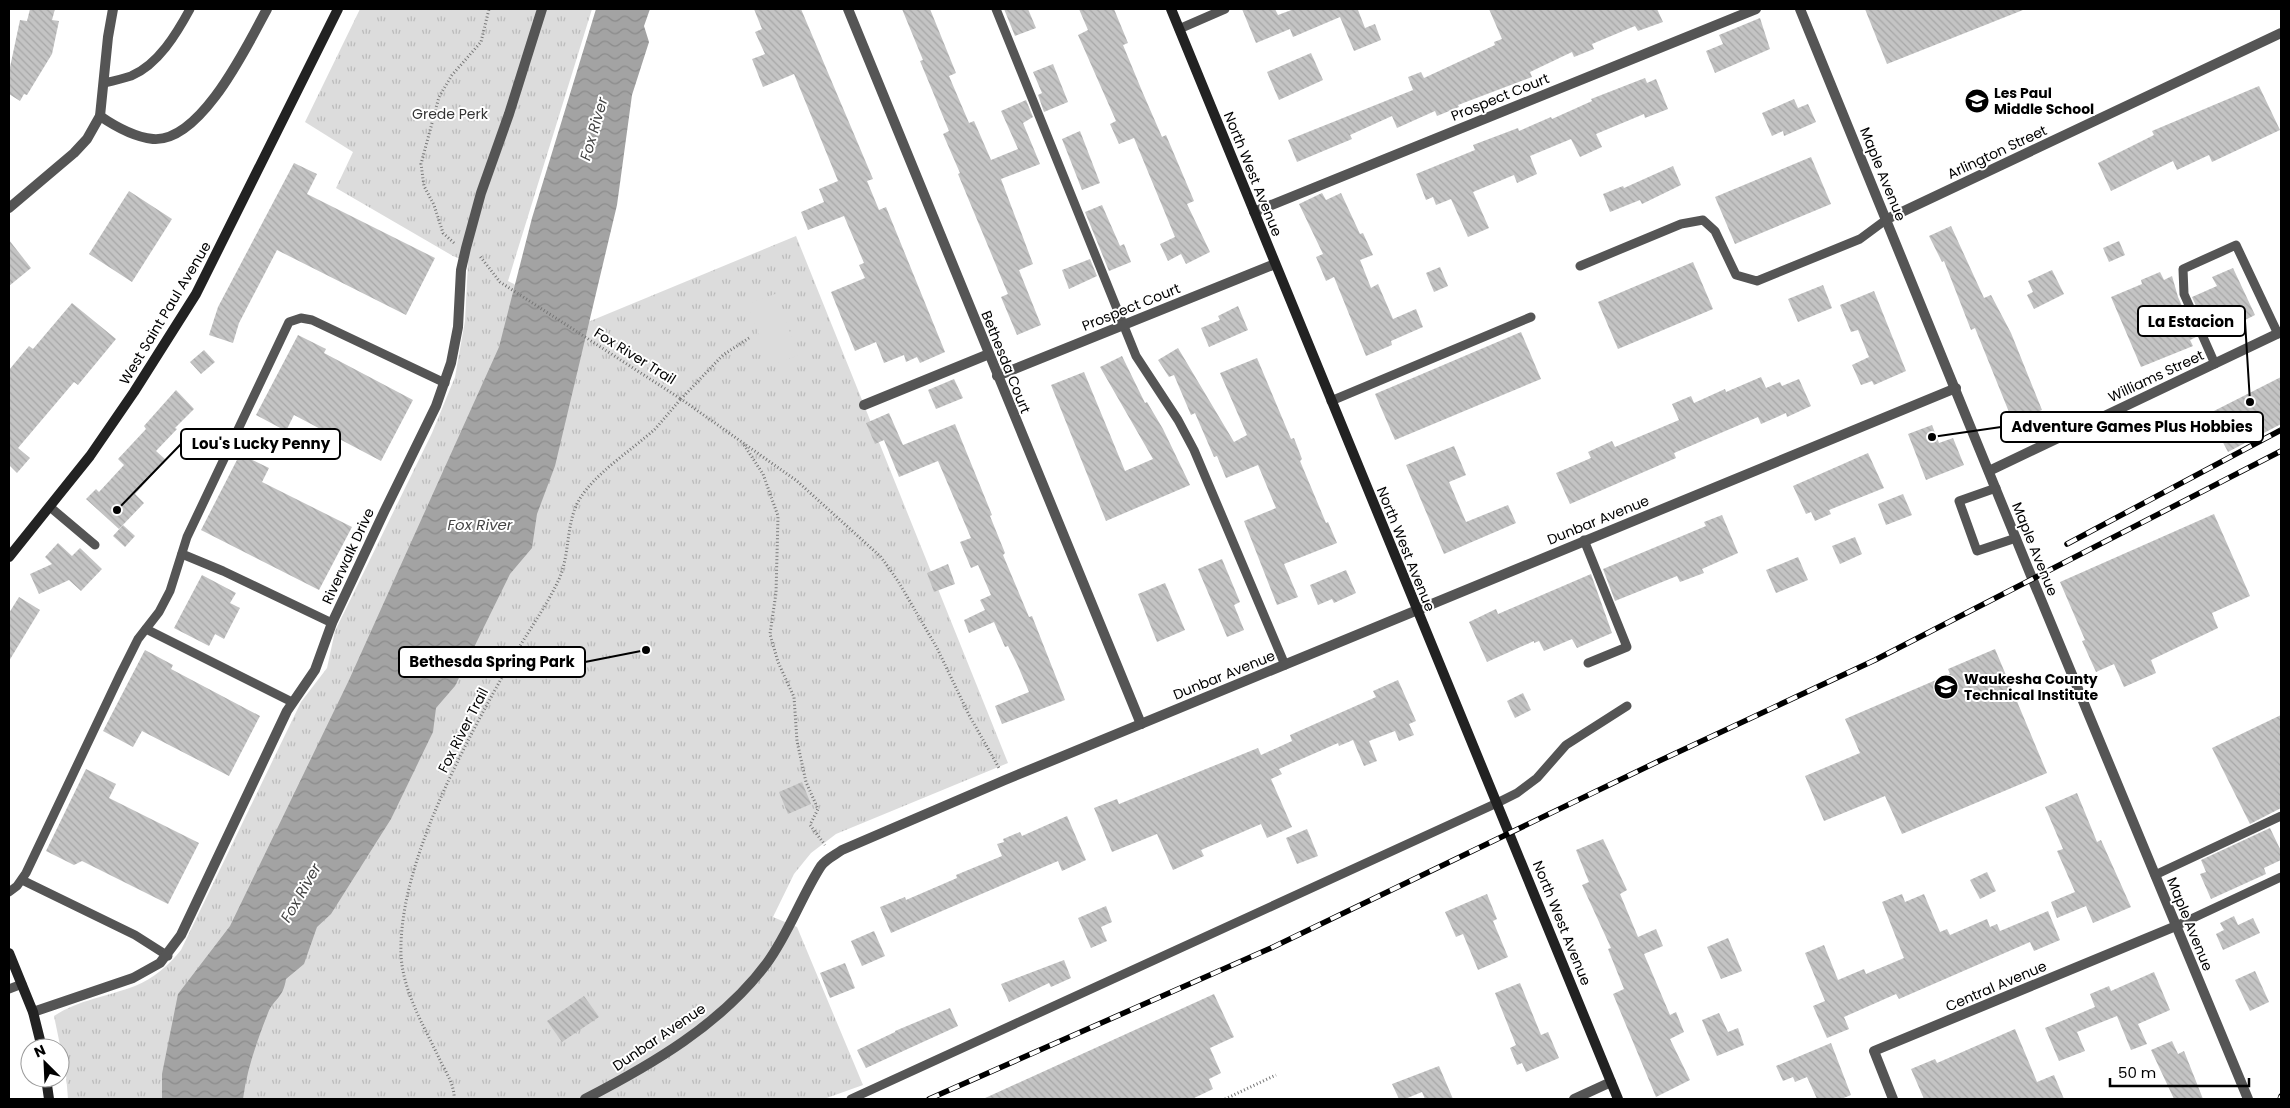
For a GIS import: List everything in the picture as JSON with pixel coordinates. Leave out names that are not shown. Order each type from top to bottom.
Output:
[{"type":"street","points":[[9,208],[74,153],[87,139],[100,116],[113,9]]},
{"type":"street","points":[[100,116],[118,129],[154,139],[169,135],[187,126],[199,116],[224,84],[268,9]]},
{"type":"street","name":"West Saint Paul Avenue","points":[[9,557],[90,456],[134,392],[196,294],[338,9]]},
{"type":"street","name":"Riverwalk Drive","points":[[33,1012],[133,978],[160,963],[168,956],[181,935],[292,702],[315,670],[332,623],[384,510],[446,383],[458,327],[460,270],[481,193],[542,9]]},
{"type":"street","name":"Bethesda Court","points":[[848,9],[1141,724]]},
{"type":"street","name":"North West Avenue","points":[[1171,9],[1618,1099]]},
{"type":"street","name":"Prospect Court","points":[[1254,212],[1756,9]]},
{"type":"street","name":"Maple Avenue","points":[[1800,9],[1956,388],[1988,471],[2248,1099]]},
{"type":"street","name":"Arlington Street","points":[[1887,219],[2281,33]]},
{"type":"street","name":"Prospect Court","points":[[997,376],[1275,264]]},
{"type":"street","name":"Williams Street","points":[[1988,471],[2280,333]]},
{"type":"street","points":[[864,405],[989,354]]},
{"type":"street","name":"Dunbar Avenue","points":[[585,1099],[662,1055],[701,1028],[732,1001],[767,964],[785,936],[822,865],[832,856],[1004,780],[1956,388]]},
{"type":"street","name":"Central Avenue","points":[[1893,1099],[1874,1051],[2176,926]]},
{"type":"street","points":[[9,953],[33,1012],[40,1038]]},
{"type":"street","points":[[1574,1099],[1611,1082]]},
{"type":"lane","points":[[104,83],[140,71],[165,48],[178,31],[190,9]]},
{"type":"lane","points":[[996,9],[1136,356],[1178,420],[1194,450],[1285,665]]},
{"type":"lane","points":[[1179,29],[1225,9]]},
{"type":"lane","points":[[1580,266],[1681,224],[1704,220],[1714,231],[1736,275],[1757,281],[1860,238],[1887,219]]},
{"type":"lane","points":[[2215,364],[2184,294],[2183,269],[2236,245],[2280,333]]},
{"type":"lane","points":[[1331,401],[1531,317]]},
{"type":"lane","points":[[9,892],[22,880],[120,675],[170,591],[186,538],[288,322],[301,318],[312,320],[446,383]]},
{"type":"lane","points":[[1996,488],[1960,501],[1977,551],[2016,538]]},
{"type":"lane","points":[[50,507],[95,545]]},
{"type":"lane","points":[[1584,540],[1627,647],[1588,663]]},
{"type":"lane","points":[[182,554],[223,570],[332,623]]},
{"type":"lane","points":[[146,629],[292,702]]},
{"type":"lane","points":[[851,1099],[1497,803],[1537,778],[1566,746],[1627,706]]},
{"type":"lane","points":[[2155,875],[2281,816]]},
{"type":"lane","points":[[2176,926],[2281,876]]},
{"type":"lane","points":[[22,880],[135,935],[168,956]]},
{"type":"lane","points":[[9,989],[22,984]]},
{"type":"path","points":[[456,244],[443,233],[434,205],[424,186],[422,164],[439,97],[452,75],[481,42],[489,9]]},
{"type":"path","name":"Fox River Trail","points":[[454,1099],[449,1078],[414,1005],[405,980],[401,956],[402,927],[410,880],[431,822],[460,757],[560,576],[572,521],[579,500],[592,484],[655,428],[681,399],[500,282],[474,251]]},
{"type":"path","points":[[749,338],[724,355],[681,399],[797,481],[881,557],[898,581],[936,648],[969,715],[993,754],[1004,780]]},
{"type":"path","points":[[743,442],[763,474],[778,516],[776,593],[770,634],[778,662],[794,697],[797,740],[806,782],[818,809],[810,825],[832,856]]},
{"type":"path","points":[[1225,1099],[1276,1075]]},
{"type":"green space","name":"Grede Perk","points":[[360,9],[592,9],[508,281],[588,322],[796,236],[1008,763],[836,834],[811,853],[794,874],[773,917],[797,927],[863,1085],[824,1099],[68,1099],[67,1088],[70,1088],[70,1038],[59,1038],[54,1016],[83,1002],[125,990],[148,980],[181,950],[301,702],[327,668],[335,631],[432,433],[455,377],[465,321],[468,262],[453,256],[336,188],[353,152],[305,122]]},
{"type":"green space","points":[[775,294],[799,355],[771,366],[747,304]]},
{"type":"water","name":"Fox River","points":[[596,9],[650,9],[644,26],[649,42],[632,95],[617,205],[555,466],[537,514],[532,548],[510,574],[455,686],[436,708],[433,732],[391,819],[331,914],[317,927],[304,964],[286,979],[281,995],[270,1008],[253,1055],[243,1099],[162,1099],[162,1074],[178,994],[230,926],[349,680],[499,347],[532,218]]},
{"type":"building","points":[[30,9],[55,9],[52,20],[59,21],[52,54],[27,95],[24,94],[20,101],[9,94],[9,72],[20,20],[27,21]]},
{"type":"building","points":[[754,9],[801,9],[873,179],[867,181],[879,210],[886,207],[945,352],[920,363],[917,357],[906,362],[904,355],[884,363],[876,342],[855,351],[831,292],[865,278],[859,265],[864,263],[844,216],[808,230],[801,212],[824,202],[819,189],[838,181],[794,74],[763,87],[752,59],[765,54],[755,32],[762,29]]},
{"type":"building","points":[[902,9],[930,9],[956,73],[949,76],[969,123],[974,121],[991,160],[1018,149],[1001,111],[1026,100],[1033,117],[1023,123],[1040,164],[1001,179],[1033,264],[1019,270],[1041,325],[1017,335],[1001,297],[1008,294],[943,134],[949,131],[920,61],[923,60]]},
{"type":"building","points":[[1004,9],[1028,9],[1036,28],[1015,36]]},
{"type":"building","points":[[1079,9],[1114,9],[1128,43],[1123,45],[1162,137],[1166,135],[1194,201],[1187,204],[1210,252],[1186,264],[1181,254],[1168,261],[1160,244],[1175,237],[1134,138],[1119,144],[1110,124],[1116,121],[1078,35],[1088,30]]},
{"type":"building","points":[[1242,9],[1275,9],[1278,15],[1294,9],[1359,9],[1365,28],[1375,24],[1381,40],[1354,51],[1340,17],[1293,37],[1290,29],[1256,43]]},
{"type":"building","points":[[1489,9],[1657,9],[1663,22],[1638,31],[1635,26],[1592,44],[1594,49],[1574,57],[1572,52],[1530,72],[1532,77],[1458,105],[1459,107],[1437,116],[1435,111],[1397,128],[1392,116],[1350,135],[1352,139],[1297,162],[1288,140],[1413,90],[1408,77],[1421,72],[1424,78],[1495,45],[1494,42],[1502,39]]},
{"type":"building","points":[[1865,9],[2023,9],[2023,10],[1887,64]]},
{"type":"building","points":[[1760,18],[1770,49],[1715,73],[1706,51],[1723,44],[1719,35]]},
{"type":"building","points":[[1311,53],[1323,80],[1279,100],[1267,72]]},
{"type":"building","points":[[1053,64],[1068,102],[1044,112],[1038,95],[1042,93],[1033,72]]},
{"type":"building","points":[[1645,78],[1647,83],[1656,79],[1668,109],[1645,118],[1644,114],[1596,134],[1602,147],[1580,157],[1571,139],[1530,156],[1537,174],[1517,183],[1514,175],[1473,192],[1489,228],[1468,237],[1451,199],[1436,205],[1433,197],[1426,200],[1416,174],[1475,150],[1473,145],[1518,128],[1519,131],[1551,117],[1552,119],[1592,101],[1591,99]]},
{"type":"building","points":[[2259,86],[2280,130],[2212,162],[2209,155],[2177,170],[2173,161],[2111,191],[2098,163],[2154,135],[2152,131]]},
{"type":"building","points":[[1794,99],[1798,108],[1808,104],[1816,122],[1784,136],[1783,131],[1772,136],[1762,113]]},
{"type":"building","points":[[1080,131],[1100,183],[1082,190],[1062,139]]},
{"type":"building","points":[[1811,157],[1831,204],[1735,244],[1715,197]]},
{"type":"building","points":[[294,163],[317,174],[307,194],[435,258],[406,315],[277,250],[239,323],[233,343],[209,335],[218,307]]},
{"type":"building","points":[[1673,166],[1681,185],[1642,204],[1640,200],[1610,212],[1603,194],[1623,186],[1624,188]]},
{"type":"building","points":[[129,191],[172,219],[132,282],[89,254]]},
{"type":"building","points":[[1322,193],[1326,200],[1341,193],[1360,234],[1363,233],[1373,255],[1360,260],[1371,288],[1378,284],[1393,319],[1416,309],[1423,327],[1391,341],[1392,345],[1366,356],[1334,277],[1326,281],[1316,257],[1323,254],[1299,204]]},
{"type":"building","points":[[1102,205],[1120,246],[1124,244],[1131,262],[1109,271],[1085,212]]},
{"type":"building","points":[[1951,226],[1984,298],[1991,295],[2011,333],[2042,410],[2013,422],[1975,328],[1971,330],[1944,261],[1942,262],[1929,236]]},
{"type":"building","points":[[9,240],[31,268],[9,286]]},
{"type":"building","points":[[2119,241],[2125,255],[2109,262],[2103,248]]},
{"type":"building","points":[[1090,259],[1097,276],[1069,289],[1062,270]]},
{"type":"building","points":[[1693,262],[1713,309],[1618,349],[1598,302]]},
{"type":"building","points":[[1440,267],[1448,286],[1434,292],[1426,273]]},
{"type":"building","points":[[2233,268],[2255,315],[2235,325],[2233,321],[2208,332],[2192,297],[2217,286],[2212,277]]},
{"type":"building","points":[[2052,270],[2064,294],[2034,309],[2027,295],[2033,292],[2028,281]]},
{"type":"building","points":[[2160,272],[2164,280],[2172,276],[2178,297],[2196,337],[2190,340],[2193,346],[2141,367],[2111,297],[2142,284],[2141,280]]},
{"type":"building","points":[[1823,285],[1832,308],[1798,322],[1788,299]]},
{"type":"building","points":[[1874,291],[1906,371],[1874,385],[1872,381],[1861,385],[1852,365],[1869,357],[1858,330],[1851,332],[1840,305]]},
{"type":"building","points":[[72,303],[116,339],[78,385],[74,382],[18,448],[30,458],[17,473],[9,465],[9,370],[29,346],[33,349]]},
{"type":"building","points":[[1238,306],[1248,330],[1209,347],[1201,328],[1220,320],[1218,316]]},
{"type":"building","points":[[1521,332],[1541,379],[1395,440],[1375,394]]},
{"type":"building","points":[[298,335],[326,349],[324,353],[413,400],[381,461],[294,415],[286,431],[256,415]]},
{"type":"building","points":[[1178,348],[1234,442],[1247,435],[1220,373],[1257,358],[1291,439],[1294,438],[1302,459],[1300,461],[1326,523],[1328,522],[1337,543],[1284,564],[1298,597],[1277,605],[1244,521],[1276,508],[1258,465],[1226,478],[1217,456],[1214,457],[1195,413],[1191,415],[1174,375],[1169,377],[1158,360]]},
{"type":"building","points":[[204,350],[215,362],[201,374],[190,362]]},
{"type":"building","points":[[1122,356],[1145,403],[1147,402],[1163,429],[1190,485],[1106,521],[1051,385],[1084,372],[1125,471],[1153,459],[1100,367]]},
{"type":"building","points":[[1761,377],[1766,388],[1780,382],[1782,386],[1799,379],[1811,406],[1787,417],[1786,413],[1761,424],[1758,417],[1674,453],[1676,458],[1570,504],[1556,473],[1591,458],[1588,452],[1612,441],[1615,447],[1679,420],[1672,404],[1691,396],[1694,403],[1725,389],[1726,392]]},
{"type":"building","points":[[2281,377],[2281,424],[2228,452],[2208,414]]},
{"type":"building","points":[[954,379],[963,398],[936,409],[928,390]]},
{"type":"building","points":[[176,390],[194,409],[156,451],[166,460],[135,494],[144,503],[119,529],[86,499],[96,489],[99,492],[124,465],[118,459],[146,429],[144,426]]},
{"type":"building","points":[[889,413],[903,445],[955,424],[992,515],[990,516],[1005,553],[1003,555],[1029,617],[1032,616],[1065,700],[1002,724],[995,706],[1029,692],[1008,646],[1005,647],[994,622],[969,633],[964,620],[985,610],[980,600],[991,595],[978,565],[971,568],[960,542],[971,538],[938,461],[899,477],[884,440],[875,444],[866,423]]},
{"type":"building","points":[[1932,425],[1939,443],[1953,438],[1964,465],[1926,480],[1908,434]]},
{"type":"building","points":[[1454,446],[1466,475],[1449,482],[1466,522],[1508,505],[1516,523],[1444,554],[1406,465]]},
{"type":"building","points":[[1868,453],[1884,488],[1829,510],[1831,514],[1815,521],[1811,512],[1806,514],[1793,486]]},
{"type":"building","points":[[240,454],[269,468],[262,482],[352,527],[319,590],[201,530]]},
{"type":"building","points":[[1903,494],[1912,515],[1886,525],[1878,504]]},
{"type":"building","points":[[2214,514],[2250,596],[2212,613],[2218,628],[2151,660],[2156,673],[2124,687],[2114,664],[2096,672],[2082,641],[2085,640],[2060,582]]},
{"type":"building","points":[[1722,515],[1738,553],[1702,569],[1704,573],[1680,582],[1677,576],[1615,601],[1603,569],[1706,526],[1704,522]]},
{"type":"building","points":[[123,525],[135,536],[125,547],[113,536]]},
{"type":"building","points":[[1855,537],[1862,554],[1840,564],[1832,546]]},
{"type":"building","points":[[58,543],[72,556],[80,548],[102,569],[81,591],[69,580],[39,594],[30,574],[52,564],[45,557]]},
{"type":"building","points":[[1798,557],[1808,580],[1776,593],[1766,570]]},
{"type":"building","points":[[1222,559],[1240,602],[1234,605],[1244,630],[1227,637],[1198,569]]},
{"type":"building","points":[[948,564],[955,584],[934,592],[927,573]]},
{"type":"building","points":[[1346,570],[1356,593],[1334,603],[1332,599],[1318,605],[1310,585]]},
{"type":"building","points":[[1591,574],[1612,633],[1577,648],[1572,639],[1544,651],[1539,641],[1534,643],[1534,641],[1487,662],[1469,622],[1496,609],[1498,614]]},
{"type":"building","points":[[202,575],[236,593],[230,603],[240,608],[224,639],[215,634],[209,646],[174,628]]},
{"type":"building","points":[[1165,583],[1185,630],[1157,642],[1138,594]]},
{"type":"building","points":[[19,597],[40,610],[9,661],[9,613]]},
{"type":"building","points":[[1995,649],[2047,773],[1902,834],[1885,796],[1824,821],[1805,776],[1860,753],[1845,719],[1950,674],[1948,669]]},
{"type":"building","points":[[145,650],[173,665],[171,669],[260,716],[229,776],[142,731],[133,747],[103,731]]},
{"type":"building","points":[[1398,680],[1416,721],[1409,724],[1414,735],[1399,741],[1395,731],[1369,741],[1377,761],[1364,766],[1353,740],[1339,746],[1338,743],[1279,769],[1282,774],[1271,779],[1292,827],[1267,838],[1261,824],[1201,850],[1204,856],[1173,870],[1157,834],[1112,852],[1094,808],[1117,799],[1119,804],[1258,748],[1261,755],[1292,741],[1290,735],[1376,697],[1373,691]]},
{"type":"building","points":[[1523,693],[1531,710],[1515,718],[1507,701]]},
{"type":"building","points":[[2281,715],[2281,808],[2250,824],[2212,748]]},
{"type":"building","points":[[86,769],[116,784],[109,798],[199,843],[168,904],[82,861],[74,865],[46,851]]},
{"type":"building","points":[[802,782],[811,804],[788,814],[779,792]]},
{"type":"building","points":[[2077,793],[2097,842],[2101,840],[2131,907],[2093,923],[2086,906],[2057,918],[2051,902],[2075,892],[2057,851],[2063,849],[2045,807]]},
{"type":"building","points":[[1067,816],[1086,860],[1062,871],[1058,861],[891,933],[880,907],[905,897],[906,900],[957,878],[956,875],[1002,856],[997,844],[1004,842],[1003,839],[1020,832],[1022,836]]},
{"type":"building","points":[[2270,828],[2281,851],[2281,860],[2264,868],[2266,874],[2211,899],[2200,874],[2206,872],[2201,860]]},
{"type":"building","points":[[1307,829],[1318,856],[1297,864],[1286,838]]},
{"type":"building","points":[[1603,839],[1627,890],[1620,894],[1638,937],[1656,929],[1663,946],[1644,954],[1670,1015],[1676,1012],[1684,1032],[1670,1039],[1690,1080],[1656,1097],[1613,994],[1624,989],[1608,949],[1611,948],[1582,885],[1589,882],[1576,850]]},
{"type":"building","points":[[1987,872],[1996,891],[1980,899],[1970,880]]},
{"type":"building","points":[[1487,894],[1497,919],[1493,921],[1508,957],[1478,970],[1463,934],[1456,937],[1445,912]]},
{"type":"building","points":[[1902,894],[1905,902],[1924,894],[1940,932],[1947,929],[1950,935],[1987,919],[1990,927],[1997,924],[2000,931],[2048,911],[2060,940],[2034,951],[2030,942],[1899,999],[1896,994],[1844,1017],[1849,1029],[1827,1038],[1813,1006],[1825,1001],[1805,953],[1824,945],[1838,980],[1864,969],[1866,974],[1904,958],[1882,902]]},
{"type":"building","points":[[1106,906],[1112,922],[1101,927],[1107,941],[1091,948],[1078,918]]},
{"type":"building","points":[[2234,916],[2238,925],[2253,918],[2260,933],[2223,950],[2216,934],[2224,930],[2220,923]]},
{"type":"building","points":[[874,931],[885,956],[862,966],[851,941]]},
{"type":"building","points":[[1728,938],[1742,971],[1721,979],[1707,947]]},
{"type":"building","points":[[1064,960],[1071,978],[1051,987],[1049,983],[1009,1002],[1001,984]]},
{"type":"building","points":[[845,963],[855,988],[830,998],[820,973]]},
{"type":"building","points":[[2255,971],[2269,1002],[2250,1011],[2235,980]]},
{"type":"building","points":[[2154,972],[2170,1010],[2138,1024],[2147,1044],[2131,1050],[2117,1016],[2077,1032],[2085,1051],[2059,1061],[2045,1028],[2095,1007],[2090,994],[2109,986],[2111,991]]},
{"type":"building","points":[[1520,983],[1541,1035],[1548,1032],[1559,1058],[1526,1072],[1522,1063],[1517,1065],[1510,1048],[1516,1045],[1495,993]]},
{"type":"building","points":[[1214,994],[1234,1037],[1210,1048],[1221,1073],[1209,1079],[1213,1089],[1192,1099],[983,1099]]},
{"type":"building","points":[[584,996],[599,1017],[562,1042],[547,1021]]},
{"type":"building","points":[[950,1008],[958,1026],[866,1068],[857,1050],[895,1031]]},
{"type":"building","points":[[1719,1013],[1728,1032],[1738,1028],[1744,1045],[1717,1056],[1702,1020]]},
{"type":"building","points":[[2015,1029],[2037,1082],[2054,1075],[2064,1099],[1924,1099],[1911,1069],[1935,1059],[1937,1063]]},
{"type":"building","points":[[2172,1041],[2178,1054],[2184,1051],[2203,1099],[2174,1099],[2151,1050]]},
{"type":"building","points":[[1831,1043],[1851,1095],[1841,1099],[1817,1099],[1807,1077],[1795,1082],[1793,1077],[1783,1081],[1776,1066]]},
{"type":"building","points":[[1439,1066],[1453,1099],[1425,1099],[1422,1092],[1405,1099],[1399,1099],[1392,1084]]},
{"type":"railway","points":[[2067,544],[2281,430]]},
{"type":"railway","points":[[929,1099],[1271,948],[1659,761],[1875,660],[2281,451]]},
{"type":"place","name":"Les Paul Middle School","points":[[1977,101]]},
{"type":"place","name":"La Estacion","points":[[2250,402]]},
{"type":"place","name":"Adventure Games Plus Hobbies","points":[[1932,437]]},
{"type":"place","name":"Lou's Lucky Penny","points":[[117,510]]},
{"type":"place","name":"Bethesda Spring Park","points":[[646,650]]},
{"type":"place","name":"Waukesha County Technical Institute","points":[[1946,687]]}]
